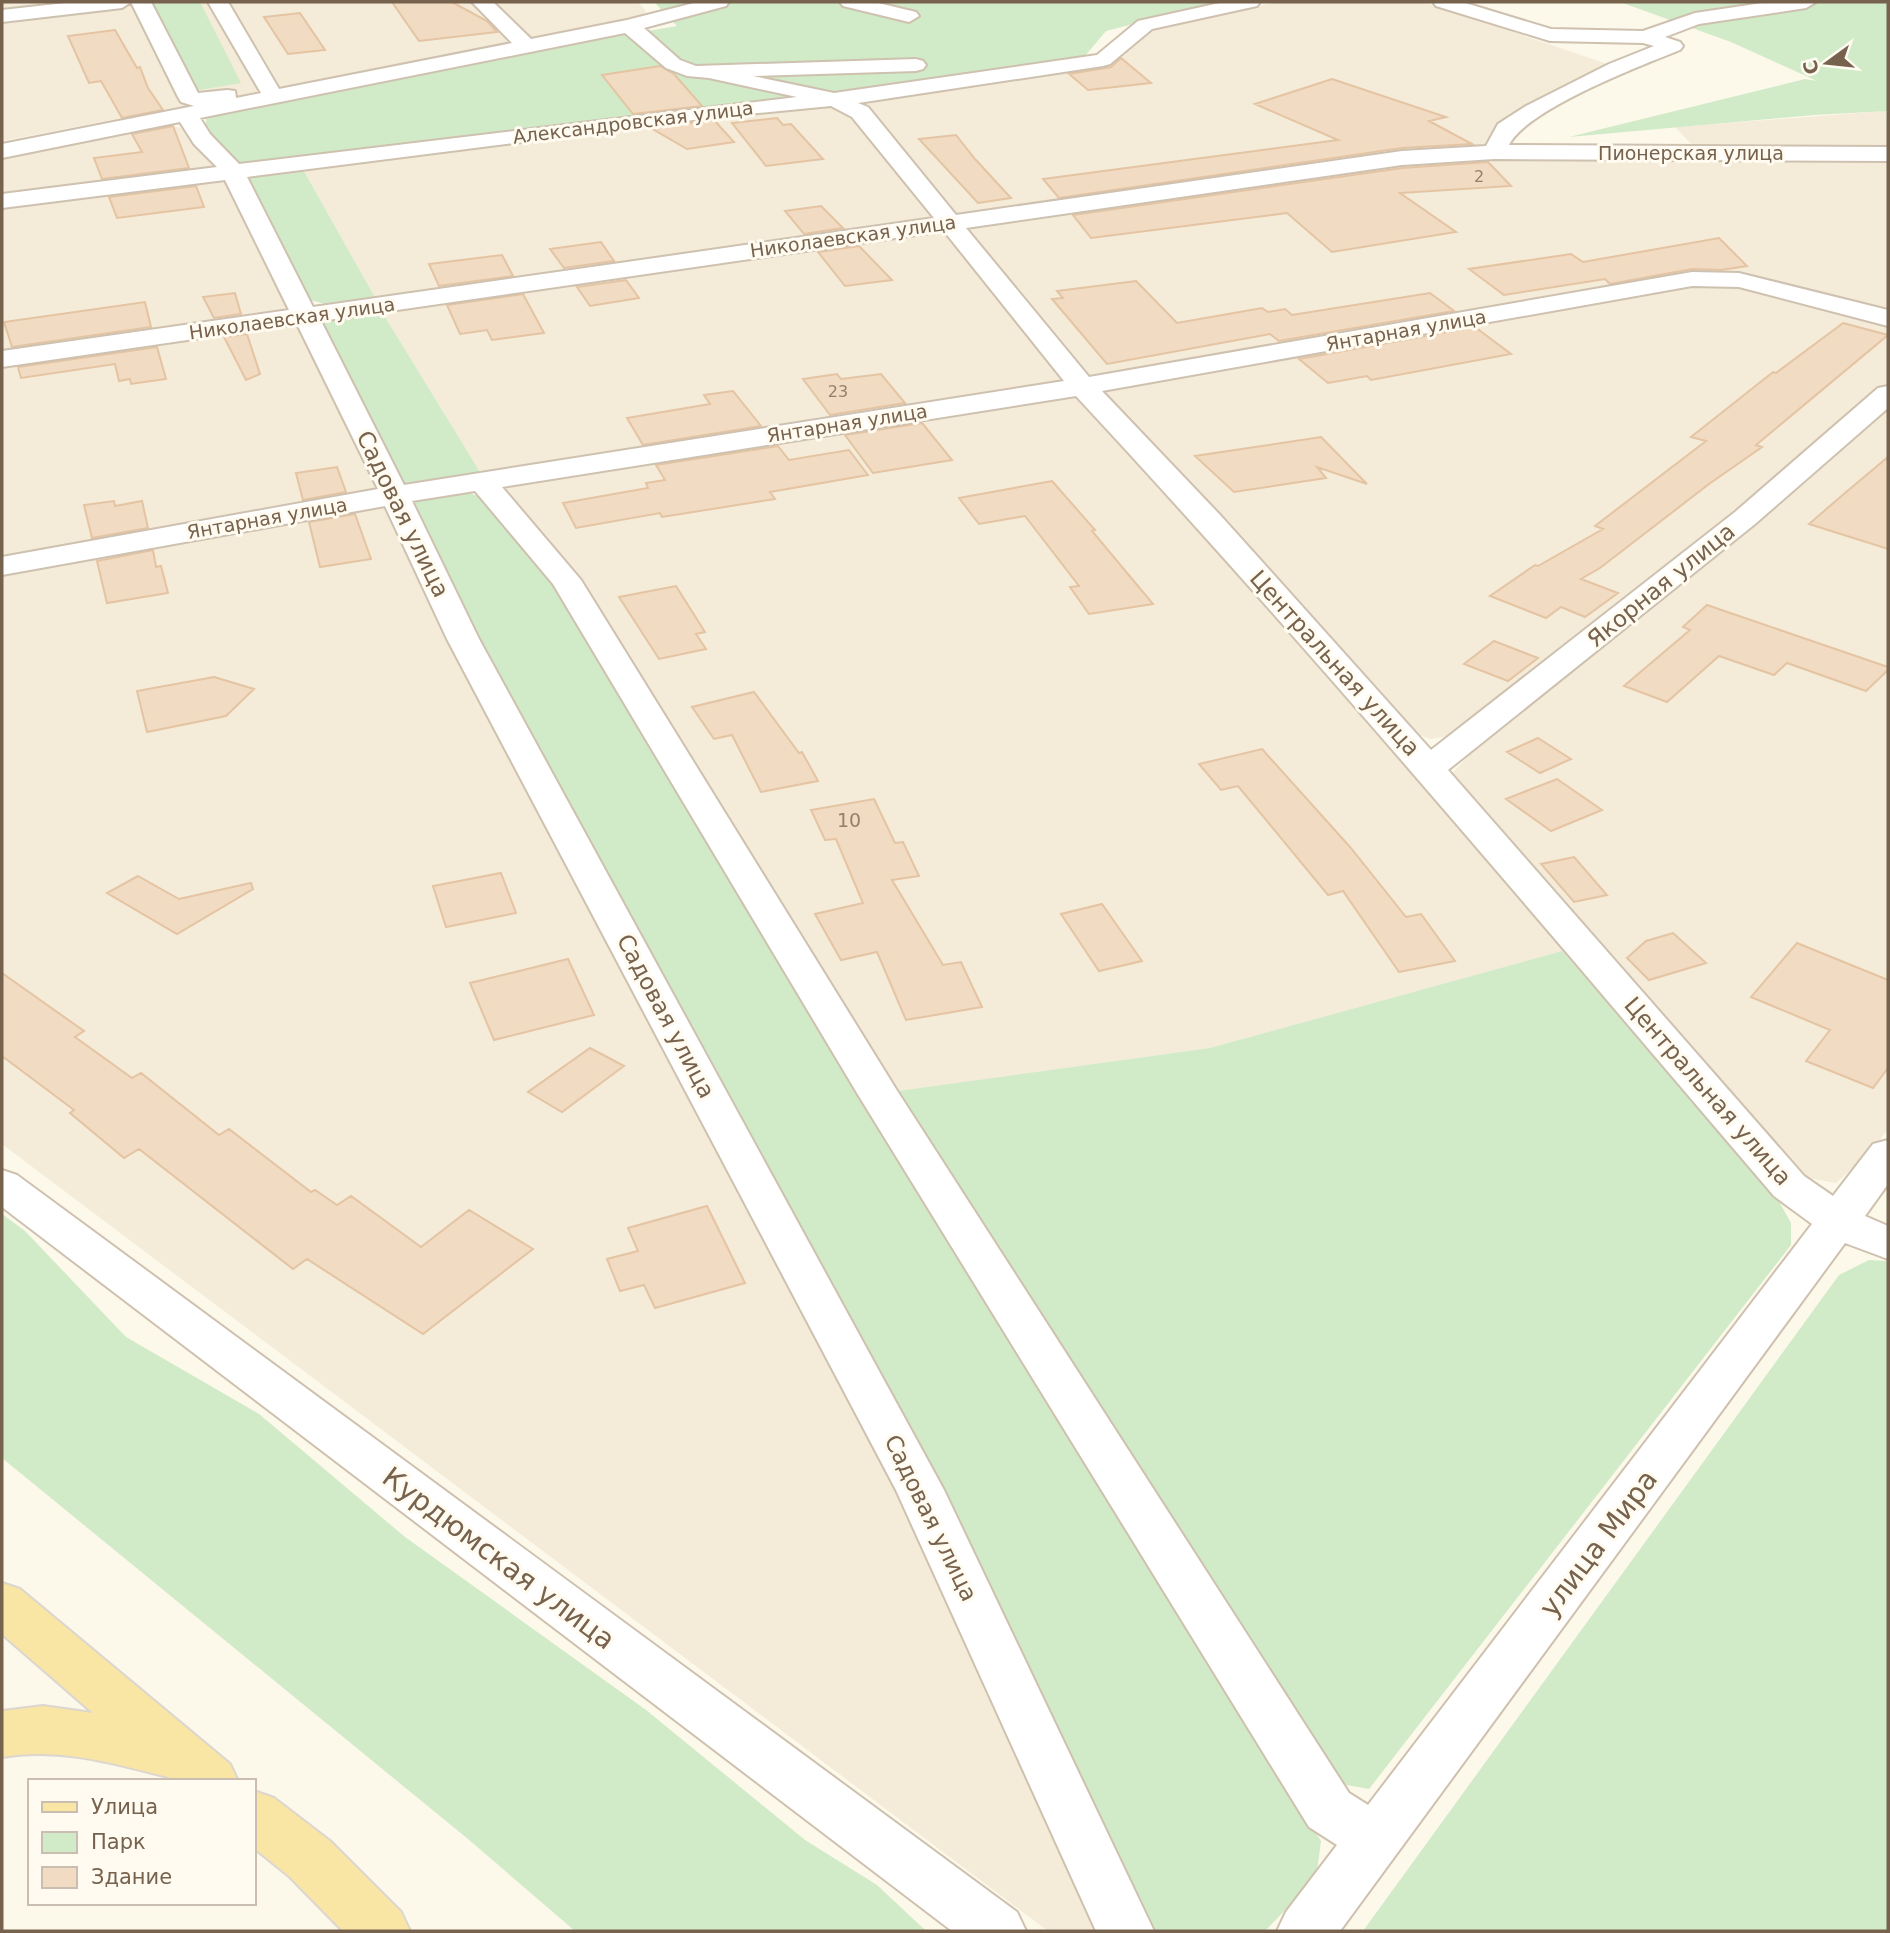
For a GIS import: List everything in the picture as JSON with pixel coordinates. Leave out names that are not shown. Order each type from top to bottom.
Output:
[{"type":"main road","points":[[2,1604],[196,1769]]},
{"type":"main road","points":[[2,1734],[41,1730],[90,1736],[196,1769]]},
{"type":"main road","points":[[256,1817],[310,1860],[381,1931]]},
{"type":"street","points":[[2,16],[122,2]]},
{"type":"street","points":[[141,2],[189,97],[198,101],[519,40],[629,26],[719,2]]},
{"type":"street","points":[[218,2],[269,89]]},
{"type":"street","points":[[482,2],[519,40]]},
{"type":"street","points":[[645,2],[665,17]]},
{"type":"street","points":[[850,2],[909,16]]},
{"type":"street","name":"Александровская улица","points":[[2,201],[718,111],[839,99],[1103,60],[1145,25],[1251,2]]},
{"type":"street","points":[[1443,2],[1550,35],[1645,37],[1673,46],[1616,68],[1534,111],[1506,129],[1494,152]]},
{"type":"street","points":[[1645,37],[1695,19],[1806,2]]},
{"type":"street","points":[[629,26],[673,64],[694,72],[1019,58],[1079,63],[1108,55]]},
{"type":"street","points":[[2,151],[260,101],[519,40]]},
{"type":"street","points":[[712,72],[730,79],[839,99]]},
{"type":"street","name":"Центральная улица","points":[[839,99],[860,112],[1082,386],[1210,522],[1428,768],[1789,1186],[1838,1222],[1888,1244]]},
{"type":"street","name":"Садовая улица","points":[[188,114],[191,124],[209,149],[233,172],[395,495],[463,639],[920,1490],[1125,1931]]},
{"type":"street","name":"Пионерская улица","points":[[1494,152],[1888,154]]},
{"type":"street","name":"Николаевская улица","points":[[2,359],[1402,158],[1494,152]]},
{"type":"street","name":"Янтарная улица","points":[[2,566],[395,495],[1082,386],[1692,279],[1739,280],[1888,317]]},
{"type":"street","name":"Якорная улица","points":[[1428,768],[1471,737],[1734,526],[1888,394]]},
{"type":"street","points":[[483,482],[566,580],[878,1093],[1329,1810],[1375,1840]]},
{"type":"street","name":"улица Мира","points":[[1306,1931],[1888,1154]]},
{"type":"street","name":"Курдюмская улица","points":[[2,1185],[997,1931]]},
{"type":"shaded area","points":[[2,2],[638,2],[646,11],[639,19],[2,141]]},
{"type":"shaded area","points":[[1277,2],[1424,2],[1610,65],[1486,149],[959,216],[949,215],[857,103],[1085,67],[1152,28]]},
{"type":"shaded area","points":[[828,104],[854,113],[933,217],[925,221],[377,301],[301,166]]},
{"type":"shaded area","points":[[1886,111],[1888,150],[1696,149],[1675,127]]},
{"type":"shaded area","points":[[152,124],[184,128],[200,151],[219,166],[211,173],[2,199],[2,154]]},
{"type":"shaded area","points":[[1493,155],[1888,156],[1888,313],[1739,275],[1706,272],[1101,378],[1085,374],[964,231],[965,224],[1335,169]]},
{"type":"shaded area","points":[[217,176],[225,178],[291,309],[283,314],[2,354],[2,204]]},
{"type":"shaded area","points":[[935,231],[947,234],[1067,377],[1057,385],[483,477],[379,307]]},
{"type":"shaded area","points":[[1697,281],[1737,283],[1888,322],[1888,385],[1735,516],[1459,734],[1431,739],[1408,731],[1101,393],[1109,387]]},
{"type":"shaded area","points":[[288,321],[299,324],[380,486],[368,496],[2,561],[2,362]]},
{"type":"shaded area","points":[[1063,393],[1079,396],[1200,525],[1562,951],[1210,1048],[890,1092],[502,491],[511,483]]},
{"type":"shaded area","points":[[1888,401],[1888,1129],[1872,1150],[1836,1183],[1797,1176],[1449,777],[1484,739],[1754,520]]},
{"type":"shaded area","points":[[374,504],[390,506],[447,641],[905,1492],[1106,1931],[1048,1931],[2,1144],[2,569]]},
{"type":"green space","points":[[134,2],[200,2],[241,83],[176,94]]},
{"type":"green space","points":[[654,2],[1219,2],[1106,31],[1079,63],[253,166],[237,162],[205,129],[207,115],[194,109],[677,26]]},
{"type":"green space","points":[[1620,2],[1888,2],[1888,111],[1569,137],[1805,79],[1817,81],[1731,42]]},
{"type":"green space","points":[[301,166],[377,301],[335,307],[307,299],[244,175]]},
{"type":"green space","points":[[379,307],[483,477],[418,488],[397,484],[347,383],[323,320]]},
{"type":"green space","points":[[466,492],[484,498],[555,583],[1321,1841],[1316,1878],[1265,1931],[1154,1931],[943,1488],[473,637],[412,504],[430,496]]},
{"type":"green space","points":[[1562,951],[1777,1198],[1791,1223],[1791,1245],[1369,1789],[1335,1783],[890,1092],[1210,1048]]},
{"type":"green space","points":[[2,1214],[25,1231],[126,1337],[259,1414],[405,1537],[646,1710],[805,1840],[877,1885],[926,1931],[575,1931],[468,1839],[2,1458]]},
{"type":"green space","points":[[1869,1260],[1888,1261],[1888,1931],[1363,1931],[1839,1275]]},
{"type":"building","points":[[392,2],[452,2],[487,21],[497,32],[419,41]]},
{"type":"building","points":[[300,13],[325,50],[288,54],[264,17]]},
{"type":"building","points":[[115,30],[137,68],[140,67],[148,88],[163,110],[122,118],[101,81],[89,83],[68,36]]},
{"type":"building","points":[[1121,58],[1151,83],[1088,90],[1069,74],[1111,67]]},
{"type":"building","points":[[660,66],[674,74],[702,106],[633,114],[602,75]]},
{"type":"building","points":[[1332,79],[1446,117],[1429,121],[1472,144],[1402,148],[1059,198],[1043,179],[1338,140],[1255,104]]},
{"type":"building","points":[[777,118],[783,125],[791,124],[823,159],[766,166],[732,123]]},
{"type":"building","points":[[714,120],[734,142],[687,149],[651,128]]},
{"type":"building","points":[[173,126],[189,168],[102,179],[94,158],[142,152],[132,134]]},
{"type":"building","points":[[956,135],[1011,198],[978,203],[919,139]]},
{"type":"building","points":[[1488,162],[1511,186],[1400,193],[1456,232],[1332,252],[1287,213],[1091,238],[1073,215],[1402,168]]},
{"type":"building","points":[[196,186],[204,207],[117,218],[109,197]]},
{"type":"building","points":[[821,206],[843,228],[804,234],[785,211]]},
{"type":"building","points":[[1719,238],[1747,266],[1721,270],[1692,269],[1610,284],[1605,279],[1504,295],[1469,269],[1571,254],[1583,262]]},
{"type":"building","points":[[601,242],[614,261],[564,268],[550,249]]},
{"type":"building","points":[[859,246],[892,280],[845,286],[818,252]]},
{"type":"building","points":[[502,255],[513,276],[439,286],[429,264]]},
{"type":"building","points":[[626,280],[639,298],[590,306],[577,287]]},
{"type":"building","points":[[1136,281],[1177,323],[1262,308],[1268,312],[1285,309],[1292,315],[1430,293],[1454,311],[1279,341],[1270,334],[1107,364],[1052,299],[1063,298],[1057,291]]},
{"type":"building","points":[[235,293],[241,314],[214,318],[203,297]]},
{"type":"building","points":[[523,294],[544,333],[492,340],[487,330],[460,334],[447,305]]},
{"type":"building","points":[[145,302],[151,327],[12,347],[4,322]]},
{"type":"building","points":[[1843,323],[1888,335],[1756,445],[1762,447],[1600,568],[1581,579],[1618,593],[1585,617],[1561,607],[1546,618],[1490,596],[1535,565],[1538,566],[1603,529],[1595,526],[1706,441],[1691,437],[1773,372],[1776,373]]},
{"type":"building","points":[[1475,327],[1511,354],[1371,380],[1367,376],[1328,383],[1299,359]]},
{"type":"building","points":[[247,334],[260,374],[246,380],[224,337]]},
{"type":"building","points":[[157,347],[166,379],[131,384],[130,379],[119,381],[115,364],[21,378],[18,367]]},
{"type":"building","points":[[837,374],[841,379],[881,374],[905,403],[830,415],[803,379]]},
{"type":"building","points":[[733,391],[761,426],[643,445],[627,418],[710,404],[704,395]]},
{"type":"building","points":[[922,423],[952,460],[873,473],[845,435]]},
{"type":"building","points":[[1321,437],[1367,484],[1317,467],[1326,478],[1234,492],[1195,456]]},
{"type":"building","points":[[778,446],[789,460],[849,450],[868,475],[770,492],[775,499],[662,517],[660,513],[576,528],[563,503],[648,488],[646,483],[665,480],[656,465]]},
{"type":"building","points":[[1888,457],[1888,549],[1809,524],[1845,493]]},
{"type":"building","points":[[337,467],[346,492],[303,500],[296,473]]},
{"type":"building","points":[[1052,481],[1095,530],[1092,531],[1153,604],[1089,614],[1070,587],[1079,586],[1025,516],[979,524],[959,498]]},
{"type":"building","points":[[114,501],[115,506],[142,501],[148,528],[92,538],[84,505]]},
{"type":"building","points":[[355,514],[371,559],[320,567],[309,522]]},
{"type":"building","points":[[153,550],[156,567],[161,566],[168,593],[107,603],[97,561]]},
{"type":"building","points":[[676,586],[705,632],[696,634],[706,649],[659,659],[619,597]]},
{"type":"building","points":[[1707,605],[1888,667],[1888,670],[1866,691],[1787,663],[1774,675],[1719,656],[1667,702],[1624,686],[1690,630],[1683,627]]},
{"type":"building","points":[[1494,641],[1538,658],[1508,681],[1464,664]]},
{"type":"building","points":[[214,677],[254,689],[226,716],[147,732],[137,691]]},
{"type":"building","points":[[754,692],[799,753],[802,752],[818,781],[761,792],[732,735],[714,739],[692,707]]},
{"type":"building","points":[[1538,738],[1571,759],[1540,773],[1507,752]]},
{"type":"building","points":[[1262,749],[1350,847],[1406,917],[1421,914],[1455,961],[1399,972],[1343,891],[1328,895],[1238,786],[1221,790],[1199,764]]},
{"type":"building","points":[[1557,779],[1602,810],[1551,831],[1506,799]]},
{"type":"building","points":[[874,799],[895,843],[903,842],[919,876],[892,880],[943,965],[961,962],[982,1007],[906,1020],[877,952],[841,960],[815,914],[863,903],[836,839],[825,840],[811,810]]},
{"type":"building","points":[[1574,857],[1607,895],[1574,902],[1541,864]]},
{"type":"building","points":[[501,873],[516,913],[446,927],[433,886]]},
{"type":"building","points":[[138,876],[179,899],[251,883],[253,889],[177,934],[107,893]]},
{"type":"building","points":[[1102,904],[1142,961],[1099,971],[1061,914]]},
{"type":"building","points":[[1673,933],[1706,963],[1649,980],[1627,958],[1646,941]]},
{"type":"building","points":[[1797,943],[1888,980],[1888,1068],[1873,1088],[1806,1061],[1830,1030],[1751,997]]},
{"type":"building","points":[[568,959],[594,1015],[494,1040],[470,983]]},
{"type":"building","points":[[2,973],[84,1031],[75,1037],[132,1078],[141,1073],[219,1135],[229,1129],[311,1192],[315,1190],[337,1205],[351,1196],[421,1247],[469,1210],[533,1249],[423,1334],[307,1259],[293,1269],[139,1149],[124,1158],[70,1113],[74,1110],[2,1056]]},
{"type":"building","points":[[590,1048],[624,1066],[562,1112],[528,1092]]},
{"type":"building","points":[[707,1206],[745,1283],[655,1308],[644,1285],[620,1291],[607,1259],[638,1251],[628,1228]]}]
